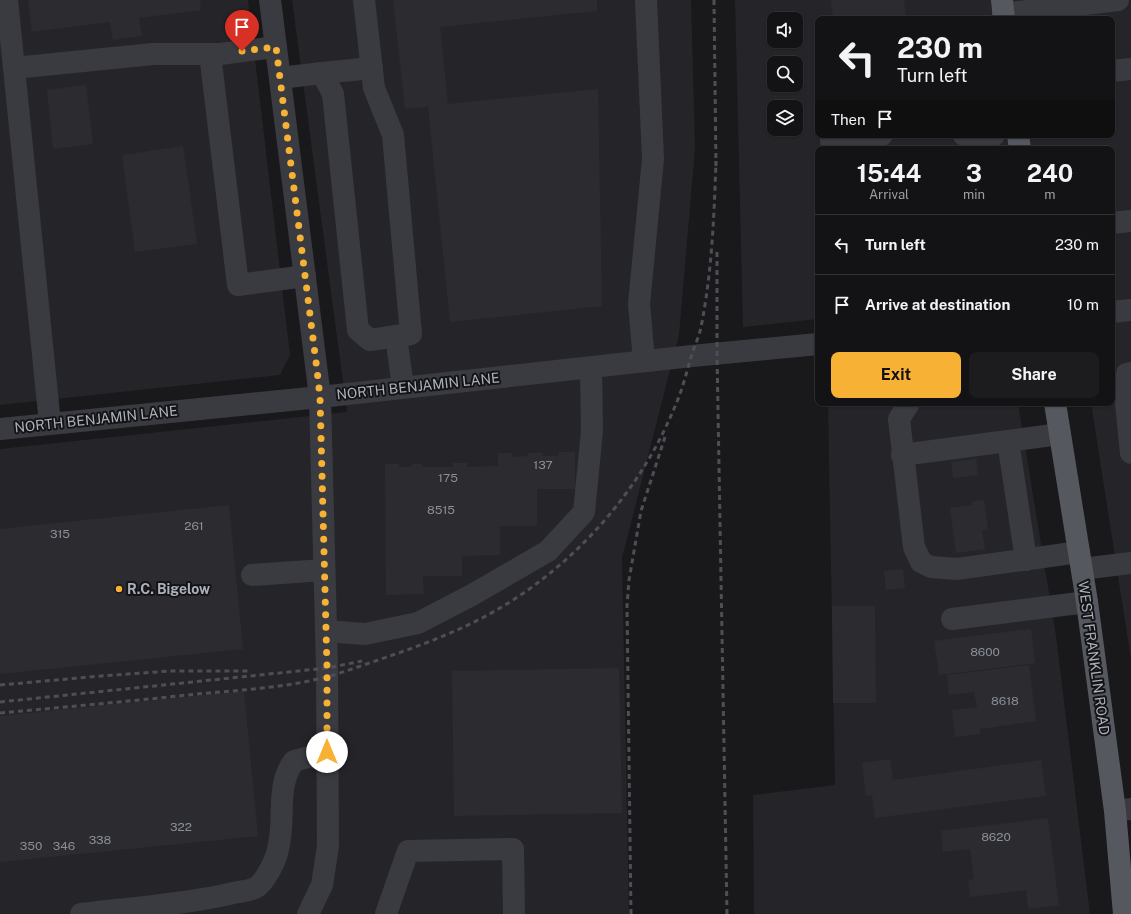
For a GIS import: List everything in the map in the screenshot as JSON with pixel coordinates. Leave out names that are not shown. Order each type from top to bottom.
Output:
[{"type":"main road","name":"WEST FRANKLIN ROAD","points":[[1055,406],[1087,602],[1123,810],[1124,914]]},
{"type":"street","points":[[7,0],[50,424]]},
{"type":"street","points":[[270,0],[320,397],[326,631],[328,846],[322,885],[308,914]]},
{"type":"street","points":[[322,73],[333,94],[358,330],[370,340],[411,334],[393,134],[374,88],[364,0]]},
{"type":"street","points":[[644,361],[639,304],[653,159],[646,0]]},
{"type":"street","points":[[1003,11],[1118,0]]},
{"type":"street","points":[[14,68],[153,54],[220,54],[276,47]]},
{"type":"street","points":[[210,54],[238,285],[305,276]]},
{"type":"street","points":[[280,78],[372,68]]},
{"type":"street","points":[[1115,71],[1131,69]]},
{"type":"street","points":[[832,146],[832,140],[855,144],[873,138]]},
{"type":"street","points":[[965,140],[977,138]]},
{"type":"street","points":[[1115,223],[1131,221]]},
{"type":"street","points":[[1115,312],[1131,310]]},
{"type":"street","points":[[396,336],[403,388]]},
{"type":"street","name":"NORTH BENJAMIN LANE","points":[[0,429],[320,397],[644,361],[815,344]]},
{"type":"street","points":[[326,631],[365,634],[418,623],[472,595],[548,550],[584,512],[592,432],[591,368]]},
{"type":"street","points":[[1131,373],[1127,374],[1125,394],[1131,453]]},
{"type":"street","points":[[907,406],[899,419],[902,456],[914,547],[921,562],[931,567],[957,569],[1026,560],[1080,560],[1131,563]]},
{"type":"street","points":[[902,456],[1060,434]]},
{"type":"street","points":[[1008,441],[1026,560]]},
{"type":"street","points":[[252,575],[324,570]]},
{"type":"street","points":[[952,619],[1087,602]]},
{"type":"street","points":[[81,914],[209,906],[256,888],[269,873],[278,850],[282,825],[284,783],[287,772],[294,761],[327,752]]},
{"type":"street","points":[[386,914],[408,851],[513,849],[514,914]]},
{"type":"shaded area","points":[[0,0],[248,0],[290,355],[280,375],[0,405]]},
{"type":"shaded area","points":[[292,0],[691,0],[695,148],[679,335],[622,558],[629,914],[0,914],[0,449],[347,412]]},
{"type":"shaded area","points":[[735,0],[1131,0],[1131,659],[1091,406],[1115,406],[1115,146],[815,146],[815,319],[743,327]]},
{"type":"shaded area","points":[[828,406],[1018,406],[1056,636],[1090,914],[754,914],[753,795],[835,785]]},
{"type":"building","points":[[28,0],[200,0],[201,10],[139,18],[142,36],[113,40],[110,22],[32,32]]},
{"type":"building","points":[[393,0],[597,0],[597,11],[440,27],[448,104],[598,89],[602,306],[450,322],[428,107],[405,109]]},
{"type":"building","points":[[831,0],[904,0],[906,16],[833,16]]},
{"type":"building","points":[[86,85],[93,144],[53,149],[47,90]]},
{"type":"building","points":[[183,146],[197,244],[135,252],[122,155]]},
{"type":"building","points":[[559,452],[575,452],[575,489],[537,489],[537,526],[500,526],[500,555],[462,556],[462,576],[423,576],[424,594],[386,595],[385,464],[399,464],[399,467],[412,467],[412,464],[422,464],[422,467],[453,467],[453,463],[467,463],[467,467],[498,466],[498,453],[512,453],[512,457],[528,456],[528,453],[543,453],[543,456],[559,456]]},
{"type":"building","points":[[976,459],[978,475],[953,478],[951,462]]},
{"type":"building","points":[[984,500],[988,530],[982,530],[985,549],[956,553],[950,508],[973,505],[972,501]]},
{"type":"building","name":"R.C. Bigelow","points":[[229,505],[243,649],[0,674],[0,529]]},
{"type":"building","points":[[903,569],[905,588],[886,590],[884,571]]},
{"type":"building","points":[[832,606],[875,606],[876,703],[833,703]]},
{"type":"building","points":[[1031,629],[1035,663],[939,675],[934,641]]},
{"type":"building","points":[[1029,665],[1036,721],[980,729],[980,734],[955,737],[952,710],[977,707],[974,692],[949,695],[947,675]]},
{"type":"building","points":[[619,668],[622,813],[454,816],[452,671]]},
{"type":"building","points":[[244,691],[258,836],[0,862],[0,716]]},
{"type":"building","points":[[890,759],[893,780],[1041,760],[1046,796],[875,818],[872,795],[866,796],[862,763]]},
{"type":"building","points":[[1048,818],[1059,905],[1028,909],[1026,890],[970,897],[968,880],[974,879],[970,849],[943,852],[941,831]]},
{"type":"railway","points":[[714,0],[716,166]]},
{"type":"railway","points":[[0,713],[262,688],[294,684],[326,677],[412,648],[472,623],[500,608],[528,590],[554,570],[602,523],[623,497],[642,470],[659,441],[673,411],[700,331],[705,306],[712,244],[716,161]]},
{"type":"railway","points":[[717,252],[717,354],[727,914]]},
{"type":"railway","points":[[631,914],[627,606],[629,580],[641,511],[665,437]]},
{"type":"railway","points":[[0,702],[327,668],[362,661]]},
{"type":"railway","points":[[0,685],[170,671],[249,671]]},
{"type":"place","name":"R.C. Bigelow","points":[[119,589]]},
{"type":"route","points":[[242,51],[276,47],[317,370],[320,397],[327,668],[327,752]]}]
